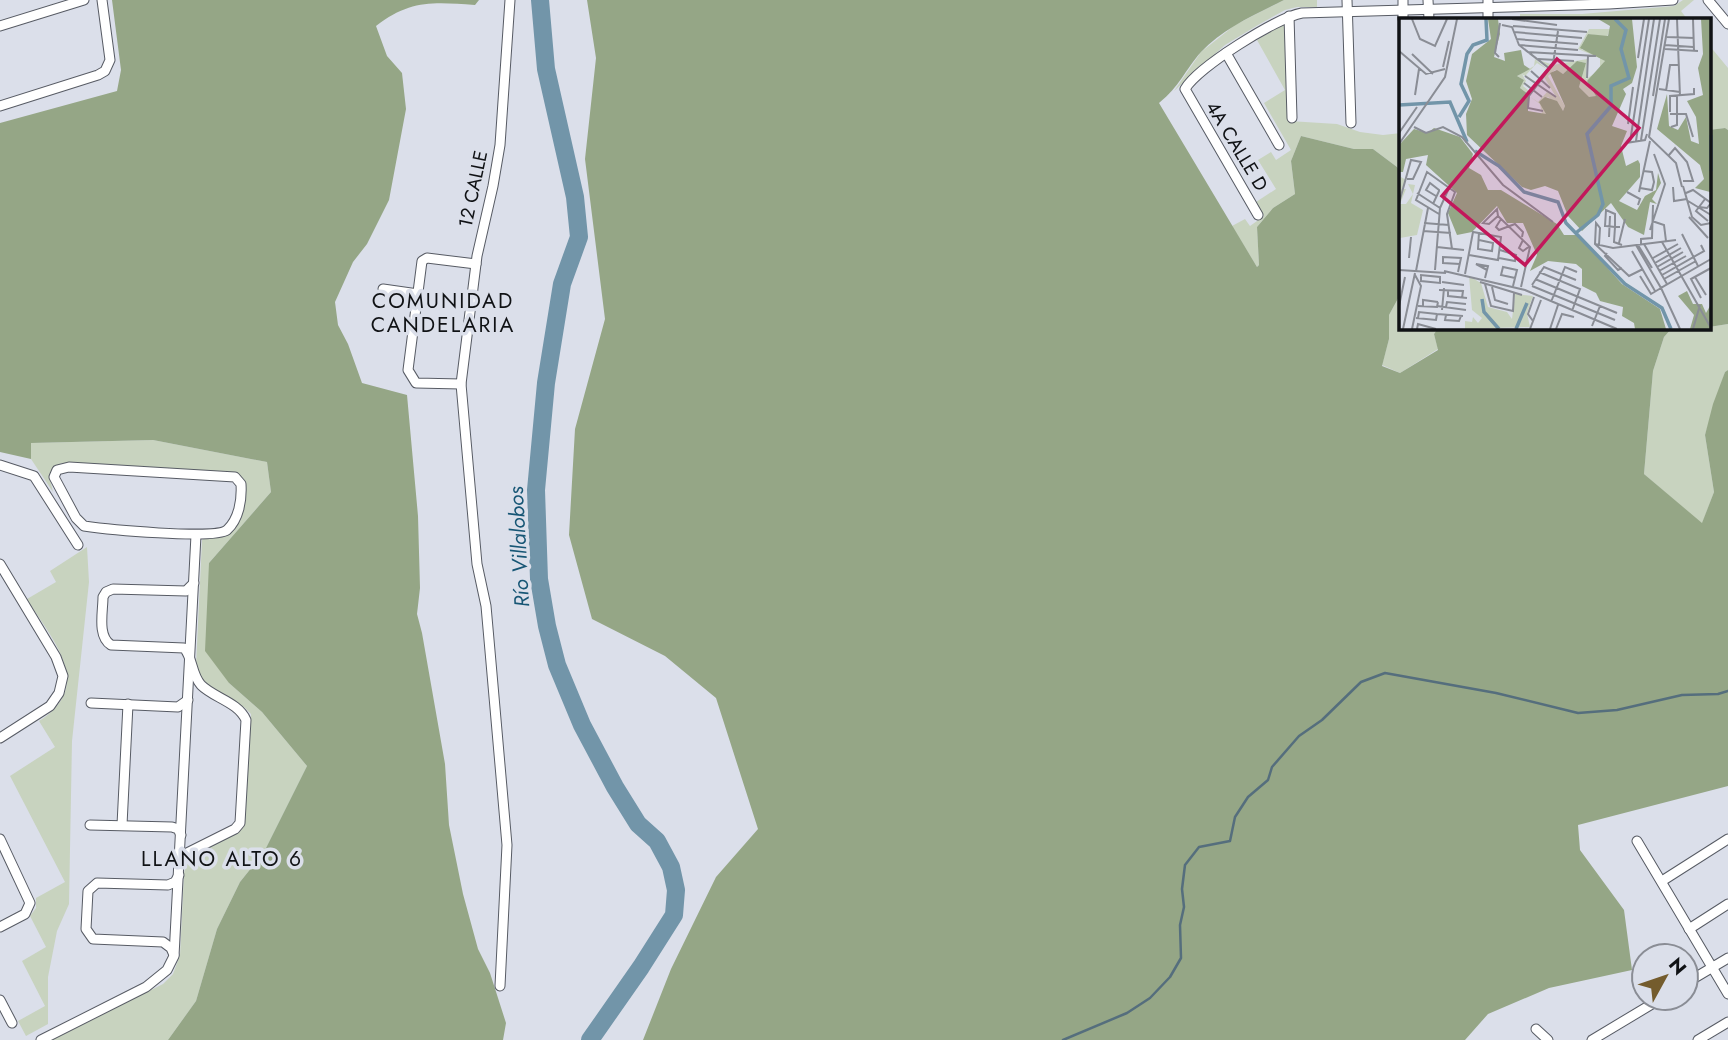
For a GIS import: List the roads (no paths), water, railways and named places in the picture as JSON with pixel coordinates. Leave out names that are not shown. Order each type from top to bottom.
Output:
[{"type":"street","points":[[0,26],[84,0]]},
{"type":"street","points":[[0,106],[98,75],[109,65],[102,0]]},
{"type":"street","name":"12 CALLE","points":[[499,986],[507,845],[490,651],[477,564],[461,384],[475,264],[500,145],[510,0]]},
{"type":"street","points":[[1347,0],[1351,123]]},
{"type":"street","points":[[1403,0],[1403,15]]},
{"type":"street","points":[[1279,145],[1226,53],[1289,16],[1347,13],[1403,15],[1488,4],[1673,0]]},
{"type":"street","points":[[1708,0],[1728,24]]},
{"type":"street","points":[[1289,16],[1292,118]]},
{"type":"street","name":"4A CALLE D","points":[[1226,53],[1187,85],[1186,95],[1258,215]]},
{"type":"street","points":[[461,384],[416,383],[408,370],[424,259],[475,264]]},
{"type":"street","points":[[383,289],[418,294]]},
{"type":"street","points":[[0,466],[34,476],[78,545]]},
{"type":"street","points":[[69,467],[231,476],[238,479],[241,484],[240,506],[229,528],[222,533],[196,535],[84,526],[76,518],[55,481],[55,474],[60,468],[69,467]]},
{"type":"street","points":[[41,1040],[146,987],[167,970],[174,956],[196,535]]},
{"type":"street","points":[[0,564],[56,657],[63,676],[59,693],[50,706],[0,738]]},
{"type":"street","points":[[174,956],[171,948],[163,942],[96,940],[91,937],[86,929],[88,891],[97,883],[168,885],[175,882],[187,853],[239,826],[245,716],[202,686],[188,653],[182,648],[108,644],[102,634],[103,597],[106,592],[116,588],[186,591],[195,580]]},
{"type":"street","points":[[91,703],[178,707],[188,699]]},
{"type":"street","points":[[122,825],[128,704]]},
{"type":"street","points":[[90,825],[174,827],[181,836]]},
{"type":"street","points":[[0,839],[30,903],[24,914],[0,927]]},
{"type":"street","points":[[1662,881],[1728,839]]},
{"type":"street","points":[[1637,841],[1728,993]]},
{"type":"street","points":[[1689,929],[1728,904]]},
{"type":"street","points":[[1700,975],[1728,958]]},
{"type":"street","points":[[0,1000],[12,1023]]},
{"type":"street","points":[[1592,1040],[1639,1012]]},
{"type":"street","points":[[1699,1040],[1728,1022]]},
{"type":"street","points":[[1536,1029],[1548,1040]]},
{"type":"waterway","name":"Río Villalobos","points":[[540,0],[546,69],[575,197],[579,237],[562,284],[546,383],[536,490],[539,579],[557,665],[582,725],[638,824],[657,841],[671,867],[676,890],[674,915],[590,1040]]},
{"type":"waterway","points":[[1063,1040],[1127,1013],[1150,998],[1170,977],[1181,958],[1180,925],[1184,907],[1182,889],[1185,865],[1199,847],[1230,841],[1235,817],[1248,797],[1268,780],[1272,767],[1299,736],[1322,720],[1361,682],[1385,673],[1496,693],[1578,713],[1617,710],[1682,695],[1718,694],[1728,691]]},
{"type":"district","name":"COMUNIDAD CANDELARIA","points":[[443,313]]},
{"type":"district","name":"LLANO ALTO 6","points":[[222,859]]}]
